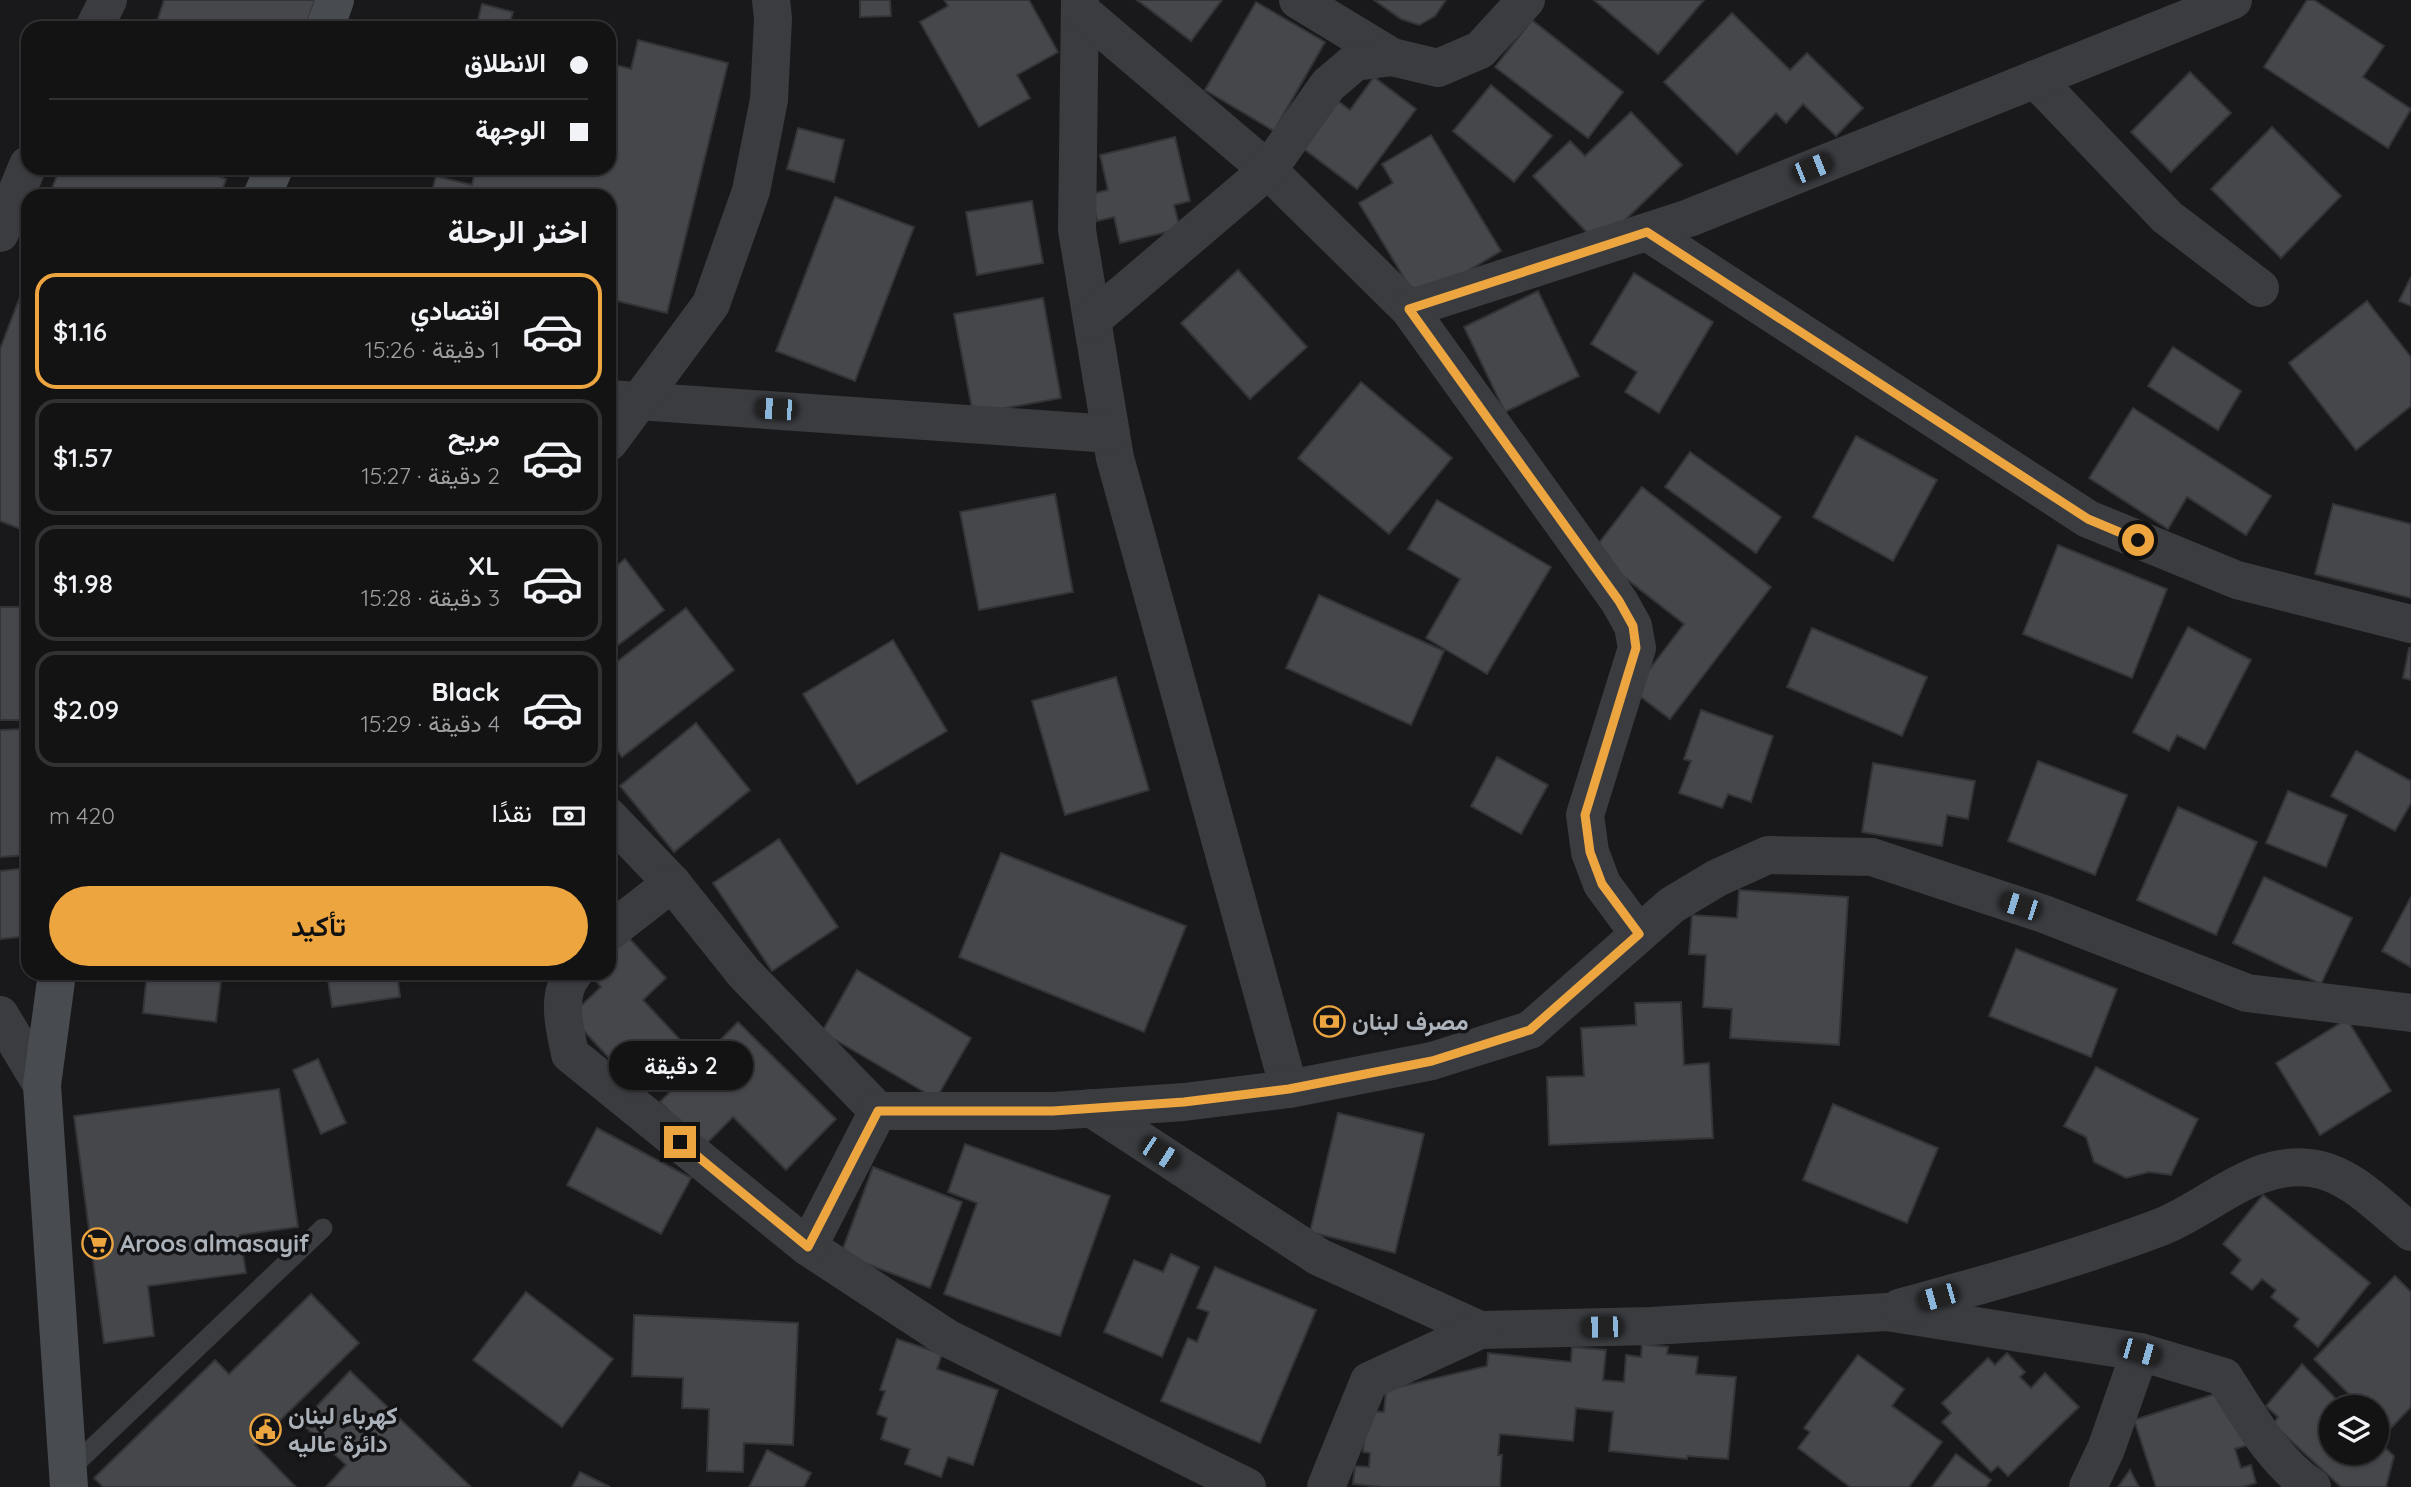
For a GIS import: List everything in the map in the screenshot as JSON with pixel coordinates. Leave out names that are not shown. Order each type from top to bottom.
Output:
[{"type":"main road","points":[[328,21],[335,0]]},
{"type":"main road","points":[[56,980],[42,1085],[70,1478]]},
{"type":"street","points":[[97,21],[107,0]]},
{"type":"street","points":[[616,425],[626,399],[711,304],[751,191],[769,100],[773,18],[771,0]]},
{"type":"street","points":[[1298,0],[1392,57],[1438,68],[1480,50],[1527,0]]},
{"type":"street","points":[[1409,309],[1702,213],[2233,0]]},
{"type":"street","points":[[1080,5],[1268,170],[1409,309],[1619,601],[1633,626],[1636,648],[1585,815],[1590,852],[1602,884],[1639,934]]},
{"type":"street","points":[[1080,5],[1077,230],[1115,458],[1289,1089]]},
{"type":"street","points":[[1092,320],[1268,170],[1328,85],[1355,62],[1392,57]]},
{"type":"street","points":[[2035,79],[2167,217],[2260,288]]},
{"type":"street","points":[[0,233],[24,175]]},
{"type":"street","points":[[1647,232],[2088,519],[2237,580],[2411,624]]},
{"type":"street","points":[[626,399],[1111,434]]},
{"type":"street","points":[[616,824],[672,883],[744,973],[878,1111],[1053,1111],[1184,1102],[1289,1089],[1432,1061],[1530,1030],[1672,905],[1717,878],[1768,855],[1872,857],[2045,914],[2247,993],[2411,1013]]},
{"type":"street","points":[[616,927],[672,883]]},
{"type":"street","points":[[569,980],[562,1009],[569,1054],[808,1247],[947,1338],[1247,1487]]},
{"type":"street","points":[[0,1015],[42,1085]]},
{"type":"street","points":[[1091,1108],[1319,1256],[1480,1330]]},
{"type":"street","points":[[808,1247],[878,1111]]},
{"type":"street","points":[[1326,1487],[1369,1381],[1480,1330],[1651,1326],[1886,1312],[2041,1269],[2162,1227],[2234,1185],[2268,1172],[2307,1167],[2336,1173],[2411,1232]]},
{"type":"street","points":[[1886,1312],[2140,1352],[2224,1377],[2250,1418],[2291,1473],[2312,1487]]},
{"type":"street","points":[[2088,1487],[2106,1449],[2140,1352]]},
{"type":"lane","points":[[70,1478],[323,1228]]},
{"type":"building","points":[[164,0],[315,0],[308,21],[157,21]]},
{"type":"building","points":[[860,0],[890,0],[891,16],[860,17]]},
{"type":"building","points":[[944,0],[1029,0],[1058,52],[1017,75],[1030,98],[979,127],[920,22],[948,6]]},
{"type":"building","points":[[1137,0],[1222,0],[1191,41]]},
{"type":"building","points":[[1374,0],[1446,0],[1435,16],[1419,25],[1401,19]]},
{"type":"building","points":[[1594,0],[1704,0],[1658,54]]},
{"type":"building","points":[[2307,0],[2314,0],[2384,46],[2363,77],[2411,109],[2388,148],[2264,67]]},
{"type":"building","points":[[1256,2],[1325,42],[1274,131],[1205,90]]},
{"type":"building","points":[[482,4],[513,12],[510,21],[478,21]]},
{"type":"building","points":[[1732,13],[1790,70],[1807,53],[1863,108],[1836,136],[1803,104],[1786,123],[1776,113],[1737,154],[1664,82]]},
{"type":"building","points":[[1532,20],[1623,92],[1588,138],[1495,67]]},
{"type":"building","points":[[638,40],[728,63],[667,313],[616,301],[616,189],[433,189],[436,176],[472,185],[474,175],[616,175],[616,65],[631,69]]},
{"type":"building","points":[[2190,72],[2231,113],[2171,172],[2131,132]]},
{"type":"building","points":[[1374,77],[1416,109],[1357,189],[1296,143],[1331,96],[1350,110]]},
{"type":"building","points":[[1491,85],[1552,136],[1514,182],[1453,131]]},
{"type":"building","points":[[1631,112],[1682,165],[1599,245],[1533,176],[1570,141],[1585,156]]},
{"type":"building","points":[[2272,127],[2341,196],[2281,258],[2211,189]]},
{"type":"building","points":[[798,128],[844,140],[834,182],[787,169]]},
{"type":"building","points":[[1431,135],[1501,251],[1418,301],[1359,203],[1393,183],[1382,164]]},
{"type":"building","points":[[1175,137],[1190,201],[1174,205],[1180,229],[1120,243],[1114,217],[1097,221],[1091,194],[1108,190],[1100,155]]},
{"type":"building","points":[[57,175],[215,175],[226,179],[222,189],[52,189]]},
{"type":"building","points":[[835,197],[914,227],[855,381],[776,351]]},
{"type":"building","points":[[1032,201],[1043,263],[977,275],[966,212]]},
{"type":"building","points":[[1238,270],[1307,347],[1250,399],[1181,323]]},
{"type":"building","points":[[1634,273],[1713,322],[1659,413],[1625,392],[1637,372],[1591,344]]},
{"type":"building","points":[[2411,277],[2411,306],[2399,301]]},
{"type":"building","points":[[1538,291],[1579,376],[1505,412],[1464,327]]},
{"type":"building","points":[[21,294],[21,529],[0,521],[0,349]]},
{"type":"building","points":[[1043,298],[1061,398],[973,414],[954,314]]},
{"type":"building","points":[[2367,301],[2411,357],[2411,406],[2356,450],[2289,363]]},
{"type":"building","points":[[2173,347],[2241,391],[2218,430],[2148,386]]},
{"type":"building","points":[[1361,382],[1452,458],[1389,534],[1298,458]]},
{"type":"building","points":[[2133,408],[2271,496],[2246,535],[2187,497],[2168,529],[2089,478]]},
{"type":"building","points":[[1856,436],[1937,480],[1893,561],[1813,517]]},
{"type":"building","points":[[1690,452],[1781,517],[1756,553],[1665,487]]},
{"type":"building","points":[[1642,487],[1771,587],[1670,719],[1633,691],[1684,624],[1592,552]]},
{"type":"building","points":[[1055,494],[1073,592],[979,610],[960,512]]},
{"type":"building","points":[[1437,500],[1551,567],[1487,674],[1426,638],[1460,579],[1408,549]]},
{"type":"building","points":[[2333,504],[2411,524],[2411,598],[2315,574]]},
{"type":"building","points":[[2058,545],[2167,589],[2132,678],[2023,634]]},
{"type":"building","points":[[625,559],[664,610],[616,647],[616,566]]},
{"type":"building","points":[[1319,595],[1444,651],[1411,725],[1286,668]]},
{"type":"building","points":[[0,607],[21,607],[21,720],[0,720]]},
{"type":"building","points":[[686,608],[734,670],[622,757],[616,749],[616,663]]},
{"type":"building","points":[[2188,627],[2251,660],[2205,749],[2177,735],[2169,751],[2133,732]]},
{"type":"building","points":[[1812,628],[1927,677],[1902,736],[1787,687]]},
{"type":"building","points":[[893,640],[947,731],[857,784],[803,694]]},
{"type":"building","points":[[2411,648],[2411,680],[2403,678]]},
{"type":"building","points":[[1116,677],[1149,790],[1065,815],[1032,701]]},
{"type":"building","points":[[1701,710],[1773,736],[1751,802],[1728,794],[1722,808],[1679,793],[1691,761],[1684,759]]},
{"type":"building","points":[[696,723],[750,790],[674,852],[620,786]]},
{"type":"building","points":[[21,729],[21,856],[0,857],[0,730]]},
{"type":"building","points":[[2356,751],[2411,781],[2411,803],[2395,831],[2331,796]]},
{"type":"building","points":[[1497,757],[1548,785],[1521,834],[1471,806]]},
{"type":"building","points":[[2038,761],[2127,795],[2095,875],[2008,841]]},
{"type":"building","points":[[1873,763],[1975,781],[1968,819],[1947,815],[1942,846],[1862,832]]},
{"type":"building","points":[[2288,791],[2347,815],[2326,867],[2266,843]]},
{"type":"building","points":[[2178,807],[2257,842],[2216,935],[2137,900]]},
{"type":"building","points":[[779,839],[838,927],[772,971],[713,883]]},
{"type":"building","points":[[1001,853],[1186,926],[1144,1032],[959,957]]},
{"type":"building","points":[[21,869],[21,937],[0,939],[0,871]]},
{"type":"building","points":[[2264,877],[2352,918],[2321,984],[2233,943]]},
{"type":"building","points":[[1739,890],[1848,897],[1839,1045],[1730,1038],[1732,1009],[1703,1007],[1706,955],[1689,954],[1692,915],[1737,918]]},
{"type":"building","points":[[2411,897],[2411,967],[2382,951]]},
{"type":"building","points":[[628,937],[666,978],[643,1000],[685,1045],[638,1089],[570,1016],[601,987],[595,980],[616,980],[616,949]]},
{"type":"building","points":[[2016,949],[2117,989],[2091,1057],[1989,1016]]},
{"type":"building","points":[[857,970],[971,1038],[936,1099],[822,1032]]},
{"type":"building","points":[[146,980],[221,980],[216,1022],[143,1013]]},
{"type":"building","points":[[328,980],[398,980],[400,997],[332,1007]]},
{"type":"building","points":[[1681,1002],[1684,1065],[1709,1063],[1713,1138],[1549,1145],[1547,1077],[1584,1076],[1581,1028],[1636,1025],[1635,1003]]},
{"type":"building","points":[[2347,1019],[2391,1091],[2320,1135],[2276,1063]]},
{"type":"building","points":[[738,1022],[836,1119],[786,1170],[733,1117],[704,1146],[660,1102]]},
{"type":"building","points":[[318,1059],[346,1123],[321,1134],[293,1070]]},
{"type":"building","points":[[2096,1067],[2198,1119],[2171,1175],[2149,1172],[2126,1178],[2094,1162],[2086,1137],[2064,1126]]},
{"type":"building","points":[[279,1089],[298,1227],[240,1235],[246,1273],[148,1286],[154,1336],[104,1343],[74,1116]]},
{"type":"building","points":[[1833,1104],[1938,1148],[1907,1223],[1803,1180]]},
{"type":"building","points":[[1338,1113],[1424,1134],[1395,1253],[1310,1232]]},
{"type":"building","points":[[597,1128],[691,1178],[661,1234],[567,1185]]},
{"type":"building","points":[[965,1144],[1110,1196],[1060,1336],[944,1294],[977,1203],[948,1192]]},
{"type":"building","points":[[873,1167],[962,1202],[930,1288],[841,1254]]},
{"type":"building","points":[[2263,1195],[2370,1283],[2318,1347],[2294,1326],[2299,1319],[2271,1297],[2276,1290],[2262,1279],[2252,1290],[2231,1273],[2241,1260],[2223,1244]]},
{"type":"building","points":[[1171,1254],[1199,1267],[1162,1357],[1104,1332],[1134,1260],[1163,1272]]},
{"type":"building","points":[[1215,1267],[1316,1310],[1260,1443],[1161,1401],[1188,1338],[1197,1342],[1209,1312],[1197,1308]]},
{"type":"building","points":[[2395,1276],[2411,1292],[2411,1407],[2389,1430],[2389,1395],[2350,1395],[2314,1359]]},
{"type":"building","points":[[526,1292],[613,1359],[562,1427],[473,1360]]},
{"type":"building","points":[[311,1294],[359,1343],[255,1445],[296,1487],[103,1487],[94,1478],[215,1360],[229,1374]]},
{"type":"building","points":[[634,1315],[798,1323],[793,1445],[744,1443],[743,1472],[707,1471],[709,1409],[682,1408],[683,1378],[632,1376]]},
{"type":"building","points":[[897,1339],[942,1354],[937,1369],[998,1390],[973,1465],[948,1457],[941,1477],[905,1464],[910,1449],[881,1439],[887,1418],[877,1414],[885,1391],[880,1390]]},
{"type":"building","points":[[1642,1344],[1668,1347],[1667,1354],[1698,1357],[1696,1374],[1736,1377],[1728,1459],[1687,1456],[1687,1459],[1609,1451],[1613,1412],[1576,1408],[1573,1441],[1500,1434],[1500,1487],[1382,1487],[1353,1484],[1355,1466],[1369,1467],[1370,1453],[1363,1452],[1367,1411],[1384,1412],[1386,1390],[1487,1366],[1488,1353],[1571,1362],[1572,1347],[1606,1350],[1603,1380],[1624,1382],[1626,1355],[1641,1357]]},
{"type":"building","points":[[2007,1353],[2025,1372],[2020,1377],[2031,1388],[2045,1373],[2079,1407],[2008,1476],[1998,1466],[1991,1472],[1942,1422],[1951,1413],[1942,1403],[1988,1358],[1995,1365]]},
{"type":"building","points":[[1858,1355],[1904,1389],[1892,1406],[1942,1442],[1909,1487],[1850,1487],[1798,1448],[1810,1432],[1804,1428]]},
{"type":"building","points":[[2302,1364],[2332,1395],[2319,1395],[2319,1465],[2389,1465],[2389,1451],[2394,1456],[2386,1487],[2341,1487],[2273,1424],[2278,1417],[2266,1406]]},
{"type":"building","points":[[350,1371],[471,1487],[326,1487],[346,1465],[301,1423]]},
{"type":"building","points":[[2224,1391],[2248,1445],[2235,1449],[2241,1468],[2251,1465],[2256,1483],[2243,1487],[2156,1487],[2134,1420]]},
{"type":"building","points":[[767,1450],[811,1473],[804,1487],[749,1487]]},
{"type":"building","points":[[1956,1454],[1991,1480],[1986,1487],[1932,1487]]},
{"type":"building","points":[[2130,1470],[2139,1487],[2118,1487]]},
{"type":"building","points":[[580,1472],[610,1487],[572,1487]]},
{"type":"place","name":"مصرف لبنان","points":[[1329,1022]]},
{"type":"place","name":"Aroos almasayif","points":[[97,1244]]},
{"type":"place","name":"كهرباء لبنان دائرة عاليه","points":[[265,1430]]},
{"type":"route","points":[[680,1142],[808,1247],[878,1111],[1053,1111],[1184,1102],[1289,1089],[1432,1061],[1530,1030],[1639,934],[1602,884],[1590,852],[1585,815],[1636,648],[1633,626],[1619,601],[1409,309],[1647,232],[2088,519],[2138,540]]}]
